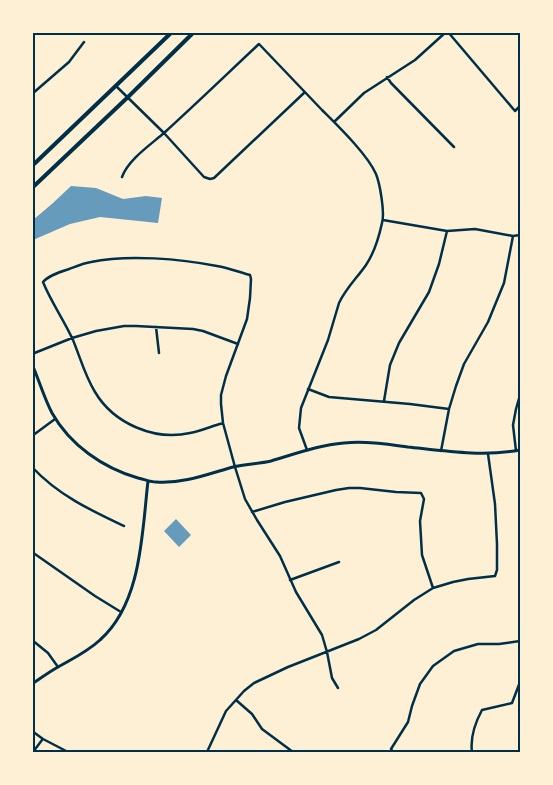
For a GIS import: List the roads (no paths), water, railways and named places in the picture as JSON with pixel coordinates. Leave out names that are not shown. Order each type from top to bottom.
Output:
[{"type":"main road","points":[[32,166],[172,32]]},
{"type":"main road","points":[[32,188],[194,32]]},
{"type":"street","points":[[334,122],[364,93],[415,60],[447,32],[515,111],[520,106]]},
{"type":"street","points":[[32,94],[69,62],[84,42]]},
{"type":"street","points":[[122,177],[129,164],[259,44],[334,122],[376,173],[381,191],[383,220],[372,254],[339,303],[328,340],[301,408],[299,428],[306,450]]},
{"type":"street","points":[[387,77],[454,148]]},
{"type":"street","points":[[116,86],[164,133],[204,177],[210,179],[214,178],[304,92]]},
{"type":"street","points":[[383,220],[447,231],[475,229],[513,236],[520,235]]},
{"type":"street","points":[[384,401],[390,365],[399,343],[429,292],[447,231]]},
{"type":"street","points":[[441,451],[449,409],[456,386],[464,364],[488,322],[504,283],[513,236]]},
{"type":"street","points":[[223,423],[190,433],[174,435],[157,434],[132,426],[107,408],[94,392],[72,338],[42,282],[59,272],[90,262],[121,258],[200,263],[219,266],[250,275],[250,298],[247,319],[223,387],[221,404],[223,423],[245,499],[280,556],[296,592],[322,635],[332,678],[338,688]]},
{"type":"street","points":[[32,354],[72,338],[124,326],[193,329],[238,344]]},
{"type":"street","points":[[156,327],[158,353]]},
{"type":"street","points":[[32,364],[52,413],[67,434],[77,444],[90,455],[118,471],[156,482],[186,480],[207,476],[235,467],[270,461],[306,450],[342,443],[364,442],[441,451],[488,454],[518,450],[513,424],[520,396]]},
{"type":"street","points":[[308,389],[329,396],[449,409]]},
{"type":"street","points":[[32,436],[56,418]]},
{"type":"street","points":[[208,752],[226,711],[254,683],[376,630],[414,600],[433,588],[460,580],[495,576],[497,570],[497,544],[495,504],[488,454]]},
{"type":"street","points":[[32,467],[70,498],[124,526]]},
{"type":"street","points":[[32,684],[83,654],[102,639],[121,612],[129,597],[138,567],[148,481]]},
{"type":"street","points":[[252,512],[285,502],[349,488],[418,492],[424,499],[420,521],[422,555],[433,588]]},
{"type":"street","points":[[32,552],[94,596],[121,612]]},
{"type":"street","points":[[290,580],[339,562]]},
{"type":"street","points":[[32,640],[48,653],[58,667]]},
{"type":"street","points":[[393,752],[390,749],[408,722],[420,684],[433,666],[454,651],[478,644],[520,641],[520,646]]},
{"type":"street","points":[[472,752],[472,731],[482,710],[512,703],[520,682]]},
{"type":"street","points":[[236,700],[252,714],[262,729],[293,752]]},
{"type":"street","points":[[32,730],[43,739],[68,752]]},
{"type":"street","points":[[33,752],[43,739]]},
{"type":"water","points":[[71,186],[96,188],[123,199],[146,196],[162,198],[158,223],[100,217],[70,224],[33,240],[33,220]]},
{"type":"water","points":[[176,519],[191,535],[179,547],[164,531]]}]
